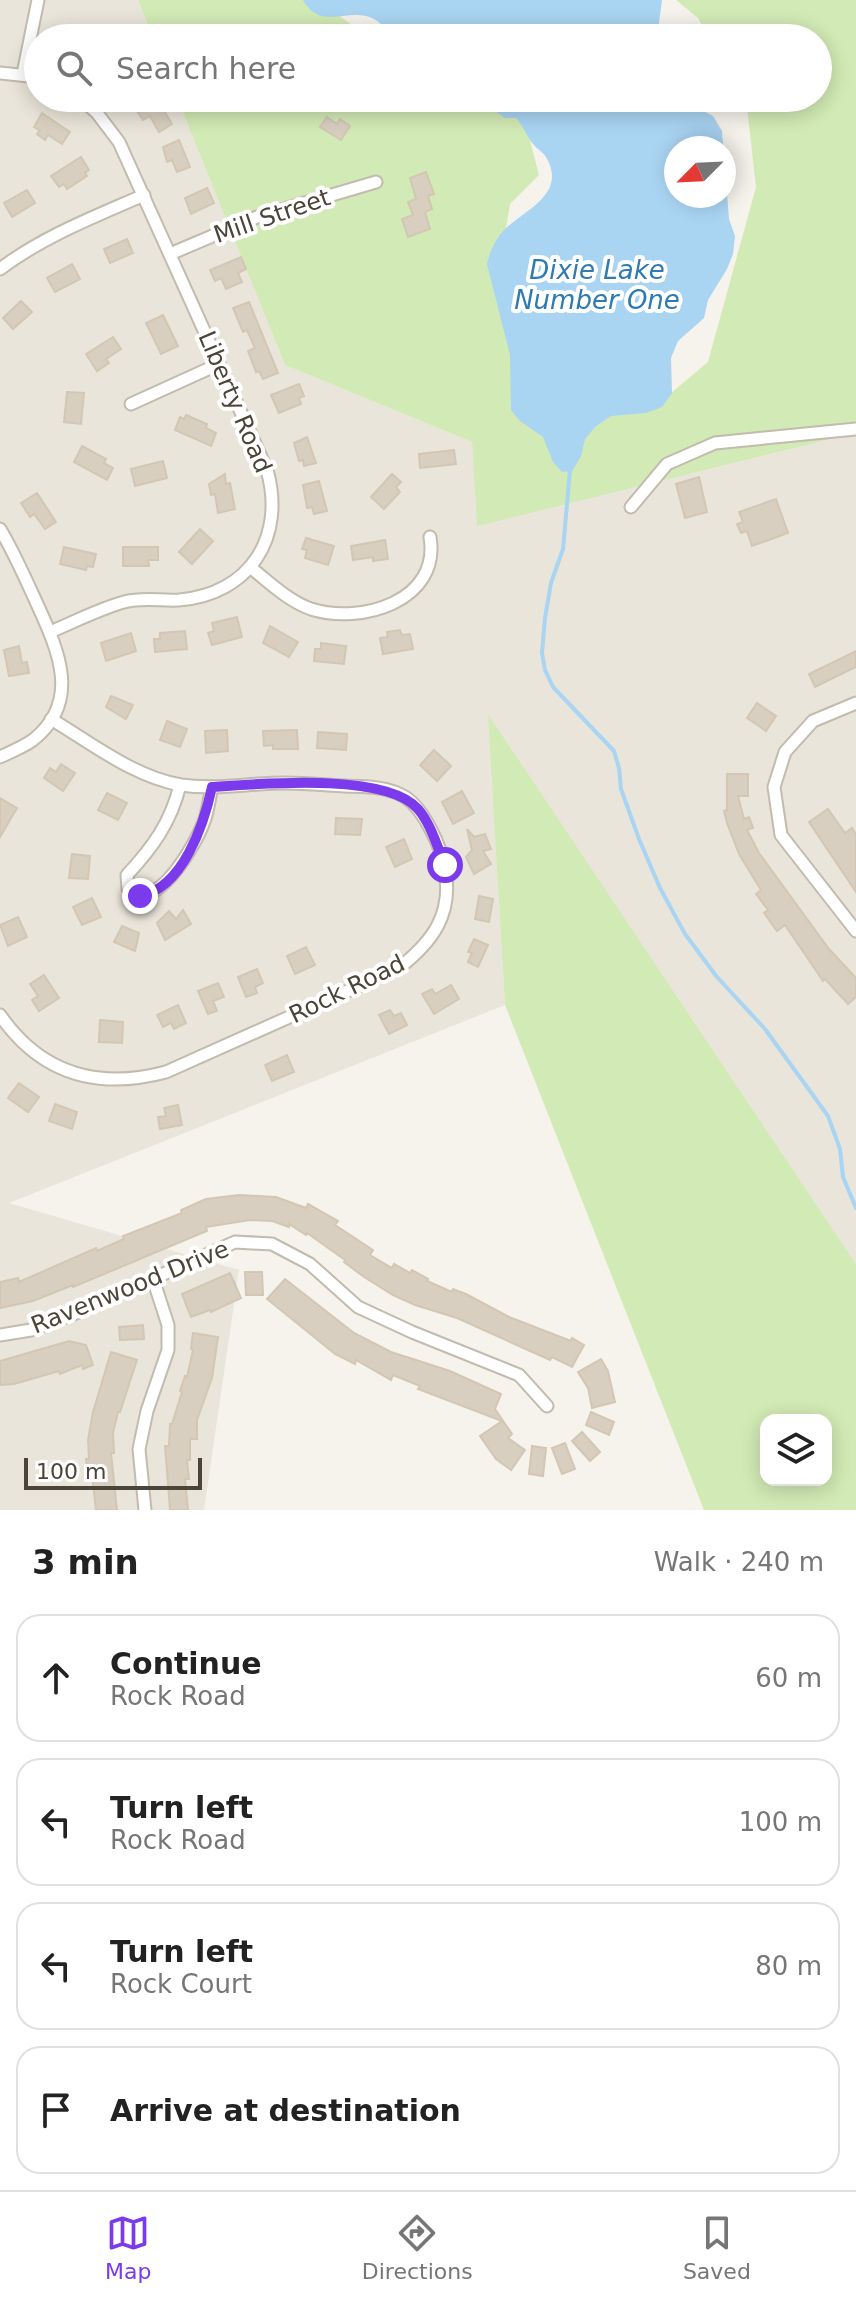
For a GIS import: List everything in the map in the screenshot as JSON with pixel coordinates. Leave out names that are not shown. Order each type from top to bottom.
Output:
[{"type":"street","points":[[33,24],[38,0]]},
{"type":"street","points":[[0,73],[23,74],[24,69]]},
{"type":"street","name":"Liberty Road","points":[[50,632],[125,602],[180,600],[207,594],[230,583],[250,567],[262,550],[270,533],[274,511],[267,470],[119,142],[96,112]]},
{"type":"street","name":"Mill Street","points":[[170,254],[257,217],[376,182]]},
{"type":"street","points":[[0,269],[47,238],[144,195]]},
{"type":"street","points":[[131,404],[219,364]]},
{"type":"street","points":[[631,507],[667,464],[715,443],[856,429]]},
{"type":"street","points":[[0,529],[50,632],[60,656],[63,676],[60,698],[51,719],[30,742],[0,757]]},
{"type":"street","points":[[250,567],[308,608],[335,615],[362,614],[394,603],[421,582],[431,561],[430,537]]},
{"type":"street","points":[[856,703],[813,721],[785,752],[774,787],[781,835],[856,931]]},
{"type":"street","name":"Rock Road","points":[[0,1015],[26,1046],[65,1070],[114,1081],[140,1079],[166,1072],[399,968],[421,951],[436,930],[447,897],[445,865],[426,820],[405,797],[389,790],[358,786],[284,783],[212,787],[180,785],[134,769],[51,719]]},
{"type":"street","points":[[180,785],[164,831],[127,875],[126,882],[133,894],[148,895],[175,872],[187,856],[204,822],[212,787]]},
{"type":"street","name":"Ravenwood Drive","points":[[0,1335],[31,1330],[74,1314],[235,1242],[272,1244],[310,1264],[358,1307],[519,1375],[547,1406]]},
{"type":"street","points":[[145,1510],[139,1449],[147,1411],[168,1350],[168,1325],[153,1279]]},
{"type":"shaded area","points":[[0,0],[138,0],[147,24],[24,24],[24,112],[183,112],[285,365],[472,442],[478,525],[856,433],[856,1264],[489,716],[505,1005],[9,1203],[239,1270],[204,1510],[0,1510]]},
{"type":"green space","points":[[138,0],[307,0],[351,24],[147,24]]},
{"type":"green space","points":[[676,0],[856,0],[856,433],[477,526],[472,442],[285,365],[183,112],[515,112],[527,129],[539,175],[510,204],[501,259],[665,398],[708,362],[756,187],[748,112],[832,112],[832,24],[701,24]]},
{"type":"green space","points":[[488,714],[856,1264],[856,1510],[704,1510],[505,1005]]},
{"type":"water","points":[[303,0],[662,0],[659,24],[381,24],[365,16],[327,17],[310,9]]},
{"type":"water","name":"Dixie Lake Number One","points":[[496,112],[705,112],[713,116],[722,131],[722,136],[664,136],[664,208],[728,208],[735,236],[727,269],[708,300],[704,318],[678,341],[671,358],[672,393],[662,407],[646,413],[611,416],[596,426],[585,439],[581,456],[572,471],[562,472],[553,462],[543,437],[520,421],[511,410],[510,355],[487,264],[501,234],[541,200],[552,181],[546,157],[516,118],[505,118]]},
{"type":"building","points":[[138,112],[165,112],[172,124],[159,132],[150,116],[143,120]]},
{"type":"building","points":[[42,113],[70,132],[62,144],[48,135],[45,140],[37,134],[40,130],[34,127]]},
{"type":"building","points":[[327,117],[337,124],[340,119],[350,126],[341,140],[320,127]]},
{"type":"building","points":[[179,140],[190,167],[177,172],[172,160],[167,162],[163,147]]},
{"type":"building","points":[[81,157],[89,170],[85,173],[87,176],[67,189],[64,184],[59,187],[51,176]]},
{"type":"building","points":[[426,172],[434,194],[428,196],[432,209],[425,212],[430,229],[408,237],[402,219],[413,215],[408,202],[416,199],[410,178]]},
{"type":"building","points":[[207,188],[214,203],[191,214],[185,198]]},
{"type":"building","points":[[27,190],[35,203],[12,217],[4,203]]},
{"type":"building","points":[[127,239],[133,253],[110,263],[104,249]]},
{"type":"building","points":[[241,257],[246,269],[238,273],[242,282],[226,289],[221,278],[215,281],[210,270]]},
{"type":"building","points":[[72,264],[80,279],[55,292],[47,278]]},
{"type":"building","points":[[21,301],[32,312],[13,329],[3,318]]},
{"type":"building","points":[[249,302],[278,373],[263,379],[259,371],[256,372],[248,351],[255,348],[247,330],[243,332],[233,308]]},
{"type":"building","points":[[163,315],[178,346],[161,354],[146,323]]},
{"type":"building","points":[[113,337],[121,349],[106,359],[109,363],[97,371],[86,354]]},
{"type":"building","points":[[299,384],[304,396],[299,398],[301,404],[279,413],[271,395]]},
{"type":"building","points":[[67,392],[84,393],[81,424],[64,422]]},
{"type":"building","points":[[186,415],[207,424],[206,428],[216,433],[211,446],[175,430],[180,417],[184,419]]},
{"type":"building","points":[[307,437],[316,463],[304,466],[303,460],[299,461],[294,443]]},
{"type":"building","points":[[82,446],[106,459],[104,463],[113,468],[107,480],[74,462]]},
{"type":"building","points":[[454,450],[456,464],[420,468],[419,454]]},
{"type":"building","points":[[163,461],[167,478],[135,486],[131,469]]},
{"type":"building","points":[[225,474],[235,509],[218,513],[215,494],[211,495],[209,484]]},
{"type":"building","points":[[392,474],[401,482],[396,487],[400,492],[384,509],[371,497]]},
{"type":"building","points":[[699,477],[707,512],[685,518],[676,484]]},
{"type":"building","points":[[319,481],[327,511],[314,514],[312,507],[307,508],[303,485]]},
{"type":"building","points":[[37,493],[56,522],[45,529],[34,514],[30,517],[21,503]]},
{"type":"building","points":[[776,499],[788,533],[752,546],[747,531],[741,533],[737,524],[743,522],[739,512]]},
{"type":"building","points":[[200,529],[213,541],[192,564],[179,552]]},
{"type":"building","points":[[306,538],[334,546],[328,565],[305,558],[307,550],[302,549]]},
{"type":"building","points":[[385,540],[388,559],[373,561],[373,557],[353,560],[351,546]]},
{"type":"building","points":[[64,547],[96,554],[93,567],[87,566],[86,570],[60,564]]},
{"type":"building","points":[[123,547],[158,547],[158,560],[148,560],[149,566],[123,566]]},
{"type":"building","points":[[237,617],[242,637],[212,645],[208,633],[214,631],[212,623]]},
{"type":"building","points":[[270,626],[298,642],[289,657],[263,643]]},
{"type":"building","points":[[400,630],[402,635],[410,634],[413,649],[383,654],[380,638],[388,637],[387,632]]},
{"type":"building","points":[[185,631],[187,649],[155,652],[154,639],[160,639],[160,633]]},
{"type":"building","points":[[131,633],[136,651],[106,661],[101,643]]},
{"type":"building","points":[[321,643],[346,646],[344,664],[314,661],[315,649],[321,649]]},
{"type":"building","points":[[19,646],[22,663],[27,662],[29,673],[9,676],[4,650]]},
{"type":"building","points":[[856,651],[856,667],[815,687],[809,674]]},
{"type":"building","points":[[111,696],[133,705],[126,719],[106,707]]},
{"type":"building","points":[[757,703],[776,716],[766,731],[747,718]]},
{"type":"building","points":[[167,721],[187,729],[180,747],[160,740]]},
{"type":"building","points":[[227,730],[228,751],[206,753],[205,731]]},
{"type":"building","points":[[297,730],[298,749],[264,746],[263,731]]},
{"type":"building","points":[[318,732],[347,734],[346,750],[317,748]]},
{"type":"building","points":[[434,750],[451,766],[437,781],[420,765]]},
{"type":"building","points":[[61,764],[75,773],[63,791],[44,778],[50,768],[56,772]]},
{"type":"building","points":[[727,774],[748,774],[748,796],[738,796],[744,819],[749,817],[753,828],[747,830],[759,853],[829,949],[856,978],[856,997],[848,1004],[825,979],[823,981],[785,925],[777,931],[764,913],[768,910],[756,894],[761,890],[739,854],[727,823],[724,811],[727,810]]},
{"type":"building","points":[[462,791],[474,813],[453,824],[442,802]]},
{"type":"building","points":[[107,793],[127,803],[118,820],[98,810]]},
{"type":"building","points":[[0,798],[17,808],[0,837]]},
{"type":"building","points":[[828,809],[845,833],[852,828],[856,834],[856,892],[809,822]]},
{"type":"building","points":[[336,818],[362,819],[360,835],[335,834]]},
{"type":"building","points":[[467,829],[474,837],[485,834],[491,849],[483,851],[491,864],[474,874],[466,857],[472,850]]},
{"type":"building","points":[[404,839],[412,859],[395,867],[386,847]]},
{"type":"building","points":[[72,854],[90,856],[88,879],[69,878]]},
{"type":"building","points":[[479,896],[493,899],[489,922],[475,919]]},
{"type":"building","points":[[92,898],[101,917],[82,925],[73,907]]},
{"type":"building","points":[[183,910],[191,924],[165,940],[157,923],[169,911],[176,919]]},
{"type":"building","points":[[18,917],[27,937],[8,946],[0,925]]},
{"type":"building","points":[[122,926],[139,933],[135,951],[114,942]]},
{"type":"building","points":[[474,939],[488,945],[478,967],[468,962],[472,953],[468,952]]},
{"type":"building","points":[[306,947],[315,965],[295,974],[287,956]]},
{"type":"building","points":[[257,969],[263,983],[255,987],[257,993],[246,997],[238,977]]},
{"type":"building","points":[[44,975],[59,998],[39,1011],[32,1000],[38,996],[30,984]]},
{"type":"building","points":[[218,983],[224,997],[213,1001],[217,1011],[208,1014],[198,991]]},
{"type":"building","points":[[451,985],[459,999],[434,1014],[422,994],[432,989],[435,994]]},
{"type":"building","points":[[178,1005],[186,1023],[174,1029],[171,1023],[163,1027],[157,1015]]},
{"type":"building","points":[[390,1010],[394,1016],[401,1013],[407,1025],[389,1034],[379,1015]]},
{"type":"building","points":[[100,1020],[123,1022],[122,1043],[99,1042]]},
{"type":"building","points":[[287,1055],[294,1072],[272,1081],[265,1065]]},
{"type":"building","points":[[19,1083],[39,1097],[28,1112],[8,1098]]},
{"type":"building","points":[[55,1104],[77,1112],[72,1129],[49,1121]]},
{"type":"building","points":[[178,1105],[182,1125],[160,1129],[158,1117],[166,1116],[164,1108]]},
{"type":"building","points":[[239,1195],[276,1197],[306,1208],[308,1204],[338,1221],[335,1225],[373,1250],[370,1255],[392,1268],[394,1264],[410,1273],[412,1270],[427,1281],[452,1292],[453,1289],[466,1294],[509,1317],[584,1345],[572,1367],[552,1357],[550,1360],[457,1318],[393,1295],[307,1233],[289,1224],[289,1227],[272,1221],[250,1220],[206,1227],[207,1231],[73,1287],[0,1308],[0,1282],[18,1278],[19,1282],[96,1248],[97,1251],[206,1199]]},
{"type":"building","points":[[245,1272],[262,1272],[263,1295],[246,1295]]},
{"type":"building","points":[[230,1273],[241,1298],[211,1312],[191,1317],[182,1294]]},
{"type":"building","points":[[285,1279],[354,1333],[391,1352],[450,1371],[501,1394],[495,1409],[512,1434],[508,1438],[525,1450],[511,1470],[496,1459],[480,1436],[502,1421],[418,1389],[420,1386],[393,1375],[391,1380],[356,1360],[355,1364],[335,1354],[267,1299]]},
{"type":"building","points":[[143,1325],[144,1339],[120,1340],[119,1327]]},
{"type":"building","points":[[193,1333],[218,1337],[212,1378],[197,1420],[197,1439],[190,1439],[190,1460],[187,1460],[189,1479],[185,1479],[188,1510],[170,1510],[165,1446],[169,1446],[170,1424],[187,1377]]},
{"type":"building","points":[[69,1341],[86,1345],[93,1365],[0,1385],[0,1361]]},
{"type":"building","points":[[111,1352],[137,1360],[113,1433],[114,1453],[111,1453],[117,1510],[96,1510],[92,1475],[88,1475],[86,1459],[89,1459],[88,1440],[93,1412]]},
{"type":"building","points":[[601,1359],[608,1371],[615,1402],[592,1408],[588,1388],[578,1372]]},
{"type":"building","points":[[591,1412],[614,1422],[609,1435],[586,1425]]},
{"type":"building","points":[[582,1432],[600,1452],[590,1461],[572,1441]]},
{"type":"building","points":[[565,1443],[575,1469],[562,1474],[552,1448]]},
{"type":"building","points":[[532,1446],[546,1448],[543,1476],[529,1474]]},
{"type":"waterway","points":[[570,470],[563,549],[551,583],[545,618],[542,653],[545,670],[553,687],[614,751],[621,789],[639,839],[660,888],[685,934],[717,977],[765,1029],[828,1116],[840,1149],[843,1177],[856,1208]]},
{"type":"route","points":[[140,896],[148,895],[160,886],[187,856],[204,822],[212,787],[284,783],[389,790],[417,807],[426,820],[445,865]]}]
